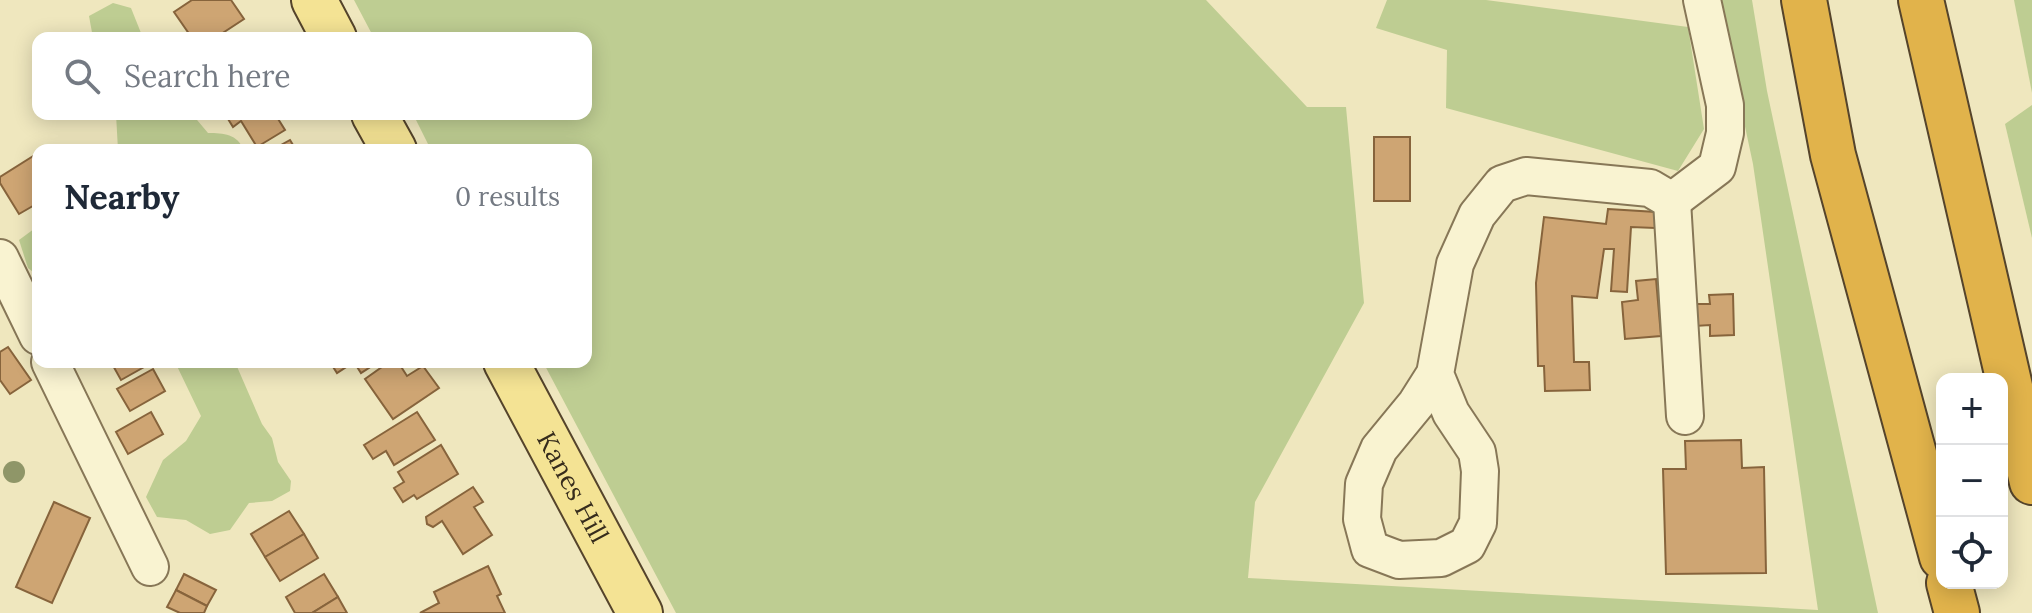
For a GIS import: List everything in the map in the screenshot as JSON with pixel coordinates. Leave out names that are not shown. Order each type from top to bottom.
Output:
[{"type":"highway","points":[[1804,0],[1833,155],[1936,535]]},
{"type":"highway","points":[[1921,0],[2032,482]]},
{"type":"highway","points":[[1951,589],[1957,613]]},
{"type":"main road","points":[[314,0],[331,32]]},
{"type":"main road","points":[[377,120],[391,144]]},
{"type":"main road","name":"Kanes Hill","points":[[509,368],[640,613]]},
{"type":"street","points":[[1672,201],[1717,167],[1725,133],[1725,105],[1702,0]]},
{"type":"street","points":[[1435,374],[1451,413],[1477,452],[1480,471],[1478,523],[1467,545],[1441,558],[1399,560],[1370,549],[1362,519],[1364,484],[1379,449],[1416,404],[1435,374],[1455,264],[1477,215],[1502,184],[1526,176],[1650,188],[1672,201]]},
{"type":"street","points":[[1672,201],[1685,416]]},
{"type":"street","points":[[1,264],[32,324]]},
{"type":"street","points":[[53,368],[150,567]]},
{"type":"green space","points":[[354,0],[1206,0],[1307,107],[1346,107],[1364,303],[1255,502],[1248,578],[1818,610],[1753,164],[1718,0],[1752,0],[1767,91],[1878,613],[676,613],[546,368],[592,368],[592,144],[428,144],[416,120],[592,120],[592,32],[371,32]]},
{"type":"green space","points":[[1387,0],[1486,0],[1688,27],[1704,129],[1678,171],[1446,108],[1447,50],[1376,28]]},
{"type":"green space","points":[[2014,0],[2032,0],[2032,93]]},
{"type":"green space","points":[[113,3],[131,8],[141,32],[92,32],[89,16]]},
{"type":"green space","points":[[2032,105],[2032,238],[2005,124]]},
{"type":"green space","points":[[116,120],[197,120],[208,133],[229,136],[240,144],[118,144]]},
{"type":"green space","points":[[32,230],[32,271],[28,268],[19,240]]},
{"type":"green space","points":[[178,368],[238,368],[262,424],[272,438],[278,462],[291,481],[290,491],[272,501],[249,503],[230,530],[210,534],[186,520],[157,517],[146,497],[163,460],[186,441],[201,416]]},
{"type":"building","points":[[192,0],[231,0],[244,19],[224,32],[188,32],[174,12]]},
{"type":"building","points":[[229,120],[279,120],[285,130],[262,144],[255,144],[241,121],[233,127]]},
{"type":"building","points":[[1374,137],[1410,137],[1410,201],[1374,201]]},
{"type":"building","points":[[32,157],[32,206],[19,214],[0,183],[0,177]]},
{"type":"building","points":[[1608,209],[1656,212],[1655,228],[1631,227],[1627,292],[1611,291],[1614,249],[1604,249],[1597,298],[1572,296],[1574,362],[1589,362],[1590,390],[1545,391],[1544,366],[1538,366],[1536,283],[1544,217],[1606,224]]},
{"type":"building","points":[[1656,279],[1661,336],[1625,339],[1622,302],[1638,300],[1636,281]]},
{"type":"building","points":[[1733,294],[1734,335],[1710,336],[1710,325],[1695,326],[1695,304],[1710,304],[1709,295]]},
{"type":"building","points":[[8,347],[31,380],[10,394],[0,380],[0,352]]},
{"type":"building","points":[[114,368],[142,368],[121,380]]},
{"type":"building","points":[[381,368],[402,368],[407,376],[424,368],[439,388],[393,419],[365,379]]},
{"type":"building","points":[[153,369],[165,391],[130,411],[117,389]]},
{"type":"building","points":[[151,412],[163,434],[128,454],[116,432]]},
{"type":"building","points":[[417,412],[435,440],[394,465],[386,451],[373,459],[364,445]]},
{"type":"building","points":[[1741,440],[1742,468],[1764,467],[1766,573],[1666,574],[1663,469],[1686,469],[1685,441]]},
{"type":"building","points":[[441,445],[458,474],[417,499],[414,495],[403,502],[394,488],[404,482],[398,472]]},
{"type":"building","points":[[473,487],[483,502],[474,507],[492,535],[463,554],[442,521],[433,527],[427,524],[426,517]]},
{"type":"building","points":[[54,502],[90,518],[52,603],[16,587]]},
{"type":"building","points":[[289,511],[304,534],[265,557],[251,534]]},
{"type":"building","points":[[304,534],[318,558],[280,581],[265,557]]},
{"type":"building","points":[[488,566],[501,594],[497,596],[505,613],[420,613],[439,603],[434,592]]},
{"type":"building","points":[[184,574],[216,590],[207,606],[176,590]]},
{"type":"building","points":[[324,574],[338,597],[312,613],[295,613],[286,597]]},
{"type":"building","points":[[176,590],[207,606],[204,613],[180,613],[167,607]]},
{"type":"building","points":[[338,597],[347,613],[312,613]]}]
